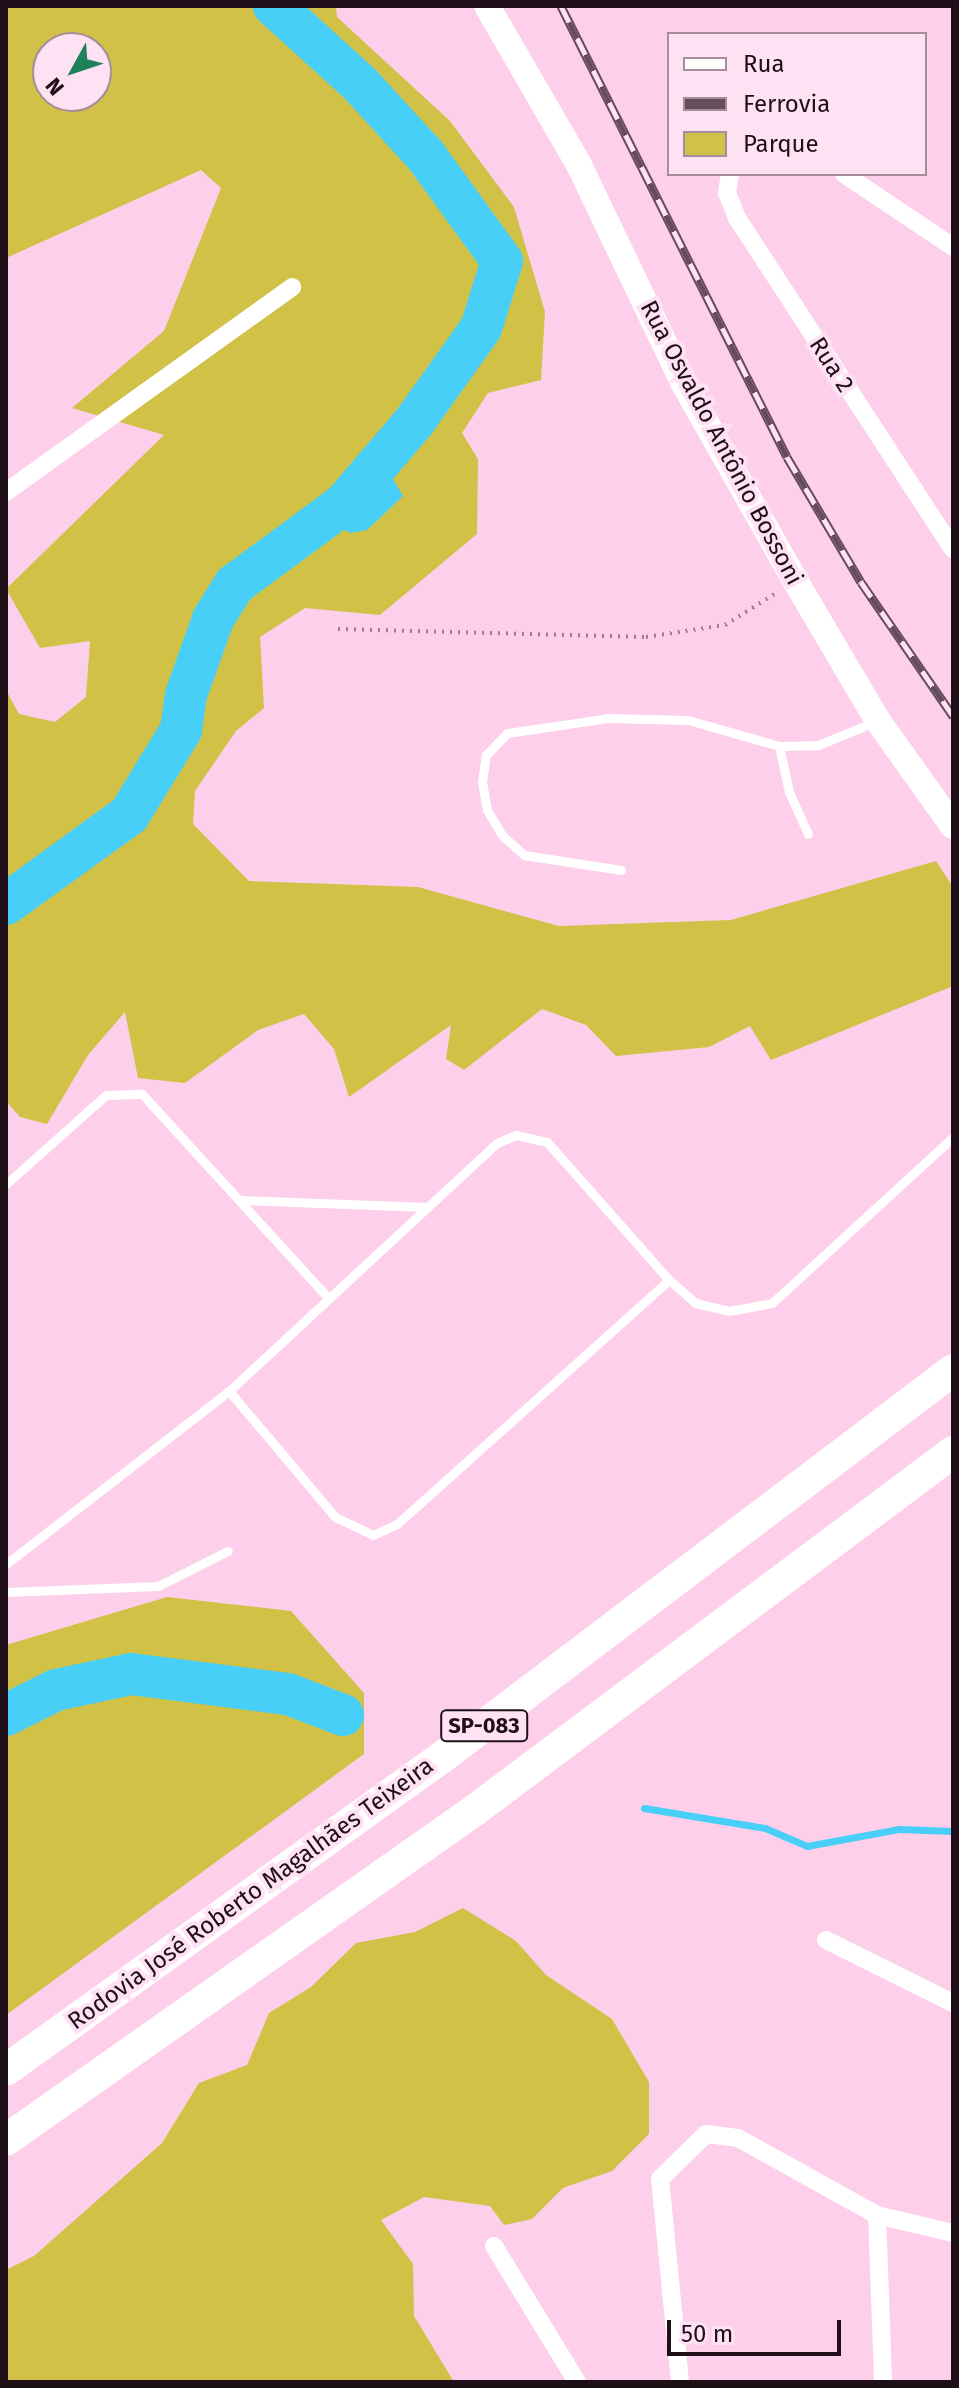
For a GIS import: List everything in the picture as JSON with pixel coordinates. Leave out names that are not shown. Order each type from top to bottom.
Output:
[{"type":"highway","name":"Rodovia José Roberto Magalhães Teixeira","points":[[6,2070],[445,1755],[953,1370]]},
{"type":"highway","name":"SP-083","points":[[6,2140],[475,1810],[953,1452]]},
{"type":"street","name":"Rua Osvaldo Antônio Bossoni","points":[[487,6],[579,165],[684,384],[796,582],[878,721],[953,826]]},
{"type":"street","name":"Rua 2","points":[[730,176],[727,193],[737,218],[953,549]]},
{"type":"street","points":[[847,176],[953,247]]},
{"type":"street","points":[[6,492],[292,287]]},
{"type":"street","points":[[826,1940],[953,2003]]},
{"type":"street","points":[[680,2382],[660,2179],[688,2148],[706,2134],[738,2138],[877,2215],[953,2233]]},
{"type":"street","points":[[877,2215],[883,2382]]},
{"type":"street","points":[[494,2246],[577,2382]]},
{"type":"lane","points":[[621,870],[524,855],[502,835],[487,810],[482,782],[486,755],[507,733],[608,718],[688,720],[779,746],[818,745],[878,721]]},
{"type":"lane","points":[[779,746],[808,834]]},
{"type":"lane","points":[[6,1184],[106,1095],[142,1094],[328,1298]]},
{"type":"lane","points":[[6,1564],[229,1391],[497,1143],[516,1135],[547,1142],[669,1280],[695,1303],[729,1311],[772,1303],[953,1137]]},
{"type":"lane","points":[[239,1200],[427,1207]]},
{"type":"lane","points":[[229,1391],[335,1517],[373,1535],[397,1524],[669,1280]]},
{"type":"lane","points":[[6,1592],[158,1586],[228,1551]]},
{"type":"path","points":[[338,629],[646,637],[725,625],[796,582]]},
{"type":"green space","points":[[6,6],[336,6],[337,17],[450,121],[514,207],[545,312],[541,380],[488,393],[462,433],[478,459],[477,534],[380,615],[305,608],[260,637],[264,708],[236,731],[195,791],[193,824],[249,881],[418,887],[559,926],[731,920],[936,861],[953,887],[953,986],[771,1060],[750,1026],[709,1047],[616,1056],[586,1025],[542,1009],[464,1070],[446,1059],[451,1025],[349,1097],[334,1049],[304,1014],[258,1030],[185,1083],[138,1078],[125,1012],[88,1055],[47,1124],[20,1117],[6,1101],[6,690],[19,714],[55,722],[86,697],[90,641],[40,648],[6,589],[164,435],[72,408],[164,331],[221,188],[201,170],[6,258]]},
{"type":"green space","points":[[167,1597],[291,1611],[364,1693],[364,1754],[6,2015],[6,1645]]},
{"type":"green space","points":[[463,1908],[516,1941],[546,1975],[612,2019],[649,2082],[649,2134],[612,2171],[563,2188],[532,2219],[504,2225],[490,2206],[424,2197],[381,2220],[413,2264],[414,2316],[454,2382],[6,2382],[6,2270],[34,2256],[162,2143],[199,2083],[247,2065],[269,2013],[311,1987],[356,1943],[415,1932]]},
{"type":"water","points":[[393,479],[403,496],[367,530],[351,533],[333,525]]},
{"type":"waterway","points":[[6,904],[129,815],[181,730],[186,695],[213,619],[234,585],[344,504],[414,422],[481,328],[502,261],[426,156],[359,83],[274,6]]},
{"type":"waterway","points":[[6,1715],[56,1690],[131,1674],[288,1694],[343,1715]]},
{"type":"waterway","points":[[644,1808],[765,1828],[807,1846],[899,1829],[953,1831]]},
{"type":"railway","points":[[561,6],[787,457],[861,582],[953,716]]}]
